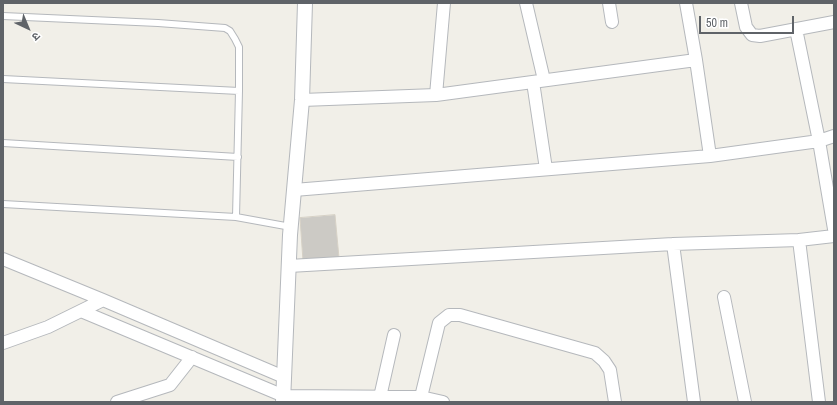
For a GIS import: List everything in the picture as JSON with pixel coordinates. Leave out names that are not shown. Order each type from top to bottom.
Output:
[{"type":"street","points":[[284,399],[291,227],[302,100],[305,3]]},
{"type":"street","points":[[436,95],[444,3]]},
{"type":"street","points":[[526,3],[538,81],[546,170]]},
{"type":"street","points":[[609,3],[612,22]]},
{"type":"street","points":[[686,3],[710,156]]},
{"type":"street","points":[[741,3],[746,27],[752,35],[760,36],[834,22]]},
{"type":"street","points":[[796,29],[819,141],[834,229]]},
{"type":"street","points":[[302,100],[436,95],[696,60]]},
{"type":"street","points":[[294,190],[710,156],[819,141],[834,136]]},
{"type":"street","points":[[289,266],[673,244],[799,240],[834,236]]},
{"type":"street","points":[[799,240],[818,402]]},
{"type":"street","points":[[673,244],[694,402]]},
{"type":"street","points":[[3,259],[284,377]]},
{"type":"street","points":[[724,297],[745,402]]},
{"type":"street","points":[[3,343],[48,327],[103,300]]},
{"type":"street","points":[[81,311],[192,357],[284,399],[421,397],[442,402]]},
{"type":"street","points":[[421,397],[439,323],[449,315],[460,315],[595,353],[604,360],[610,370],[615,402]]},
{"type":"street","points":[[380,397],[394,335]]},
{"type":"street","points":[[117,402],[170,385],[192,357]]},
{"type":"lane","points":[[3,16],[158,23],[225,28],[230,31],[236,39],[239,47],[236,217]]},
{"type":"lane","points":[[3,79],[239,91]]},
{"type":"lane","points":[[3,143],[238,157]]},
{"type":"lane","points":[[3,204],[236,217],[291,227]]},
{"type":"building","points":[[335,215],[339,258],[303,261],[300,218]]}]
